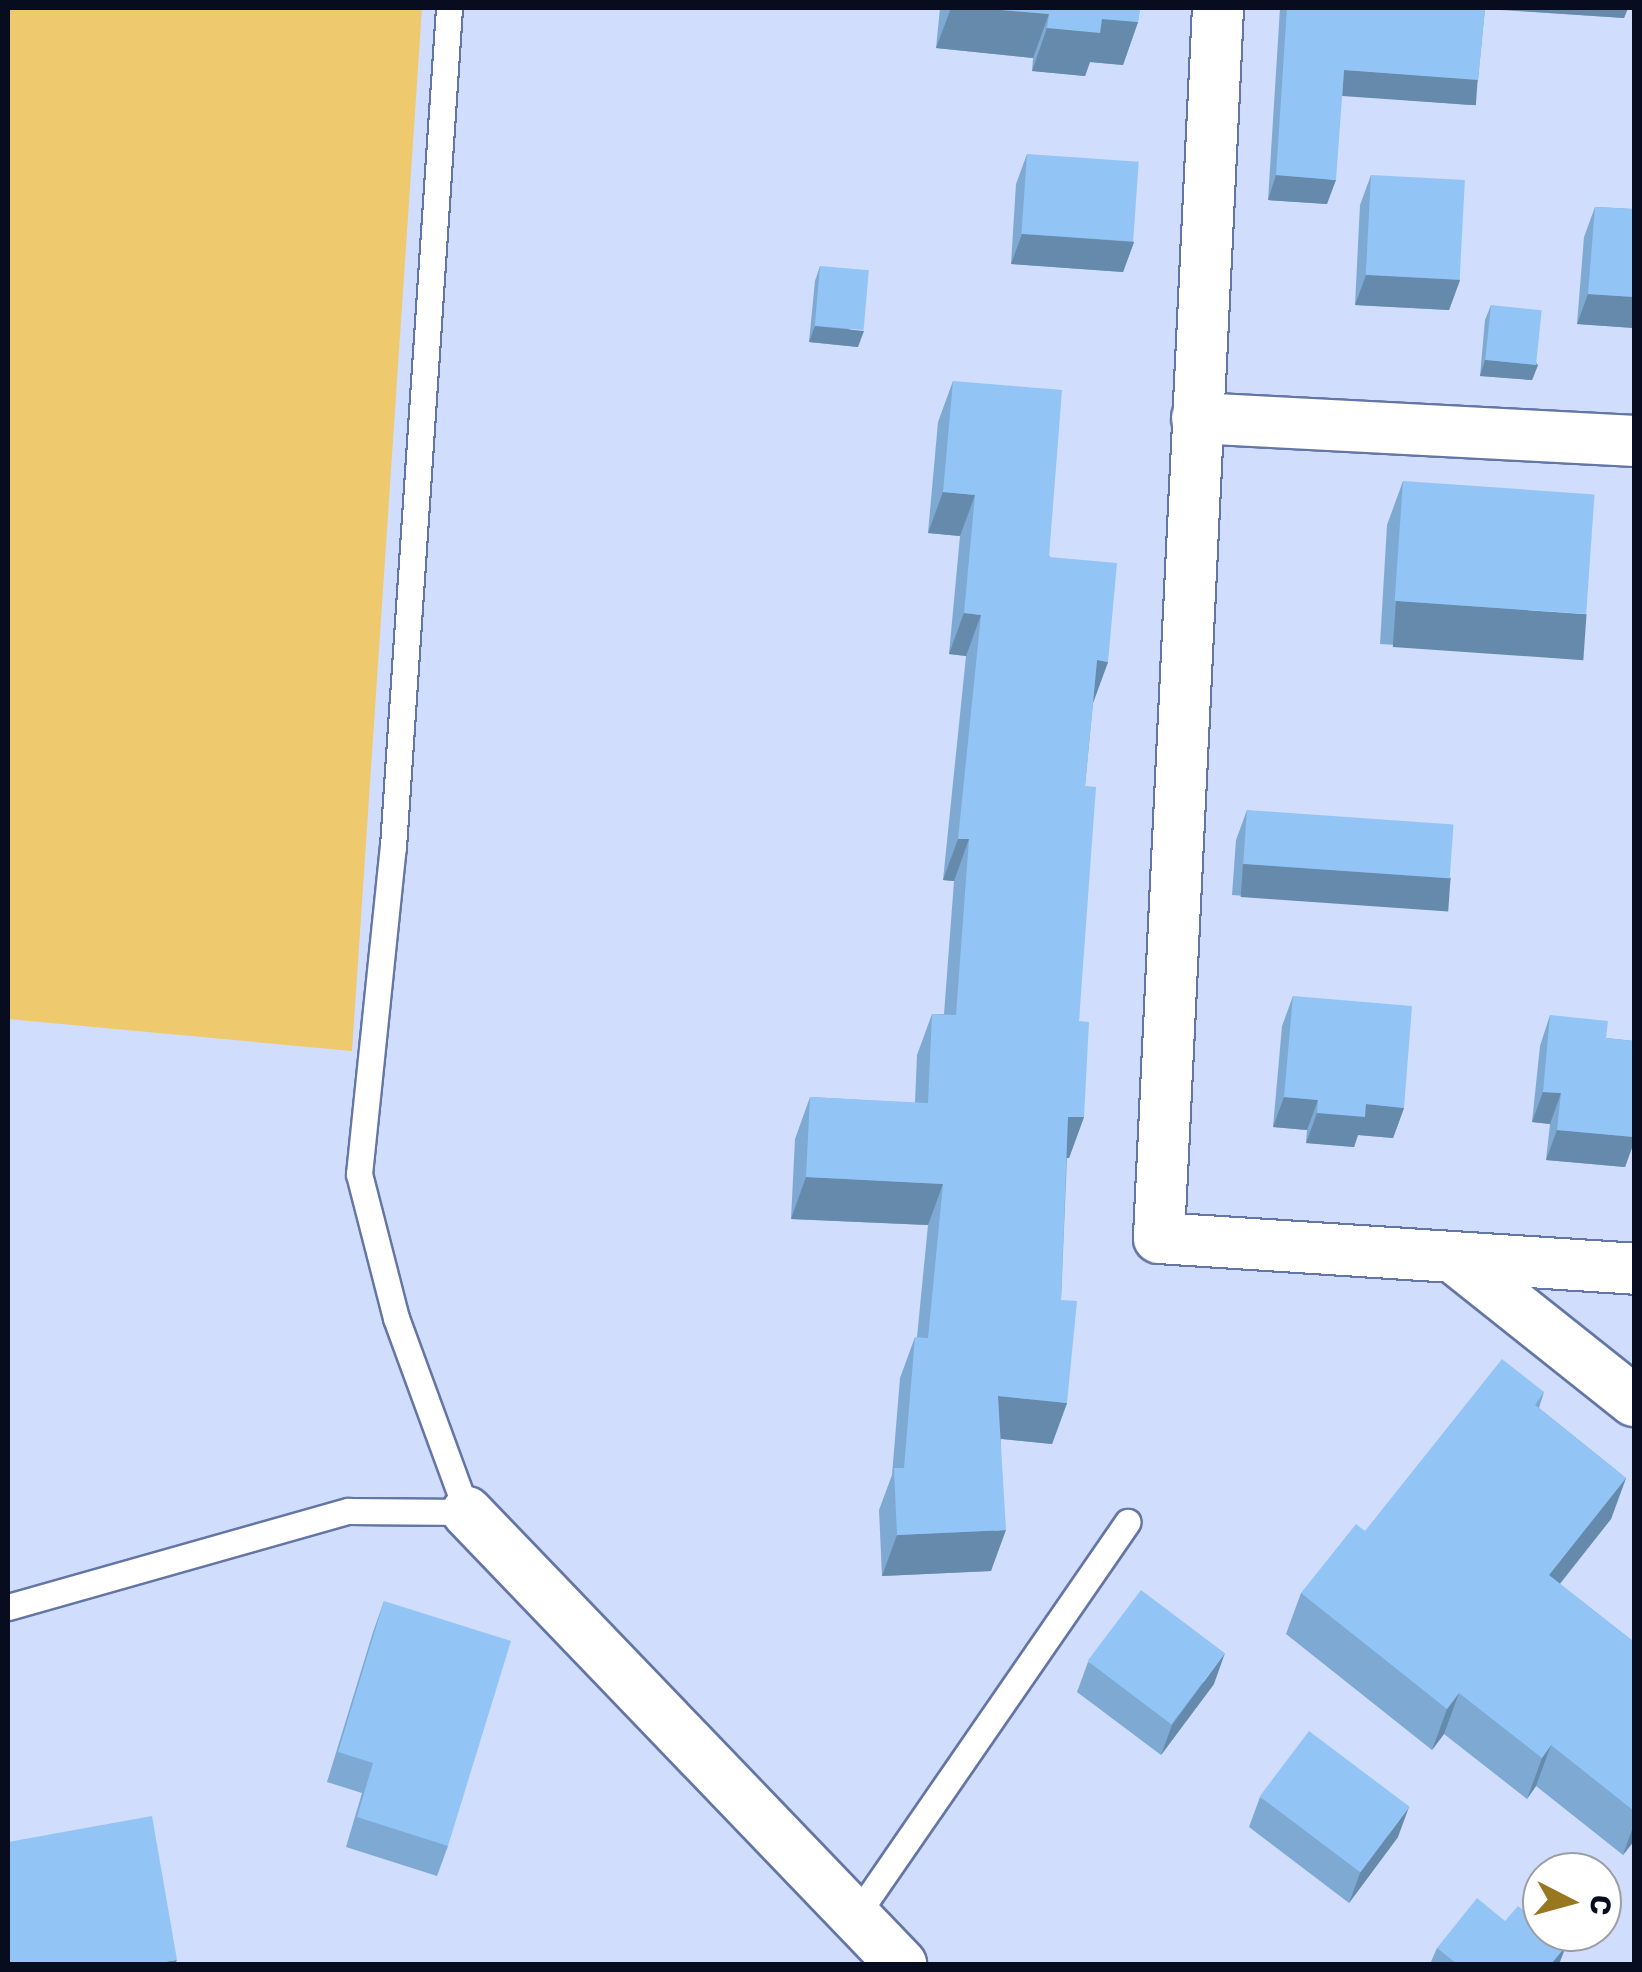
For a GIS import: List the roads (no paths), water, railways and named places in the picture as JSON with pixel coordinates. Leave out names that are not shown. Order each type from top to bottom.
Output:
[{"type":"street","points":[[1218,8],[1159,1238],[1458,1261],[1634,1269]]},
{"type":"street","points":[[1197,418],[1634,442]]},
{"type":"street","points":[[1458,1261],[1634,1402]]},
{"type":"street","points":[[468,1512],[900,1964]]},
{"type":"lane","points":[[8,1607],[348,1511],[468,1512],[396,1318],[359,1174],[393,848],[449,8]]},
{"type":"lane","points":[[855,1917],[1128,1522]]}]
